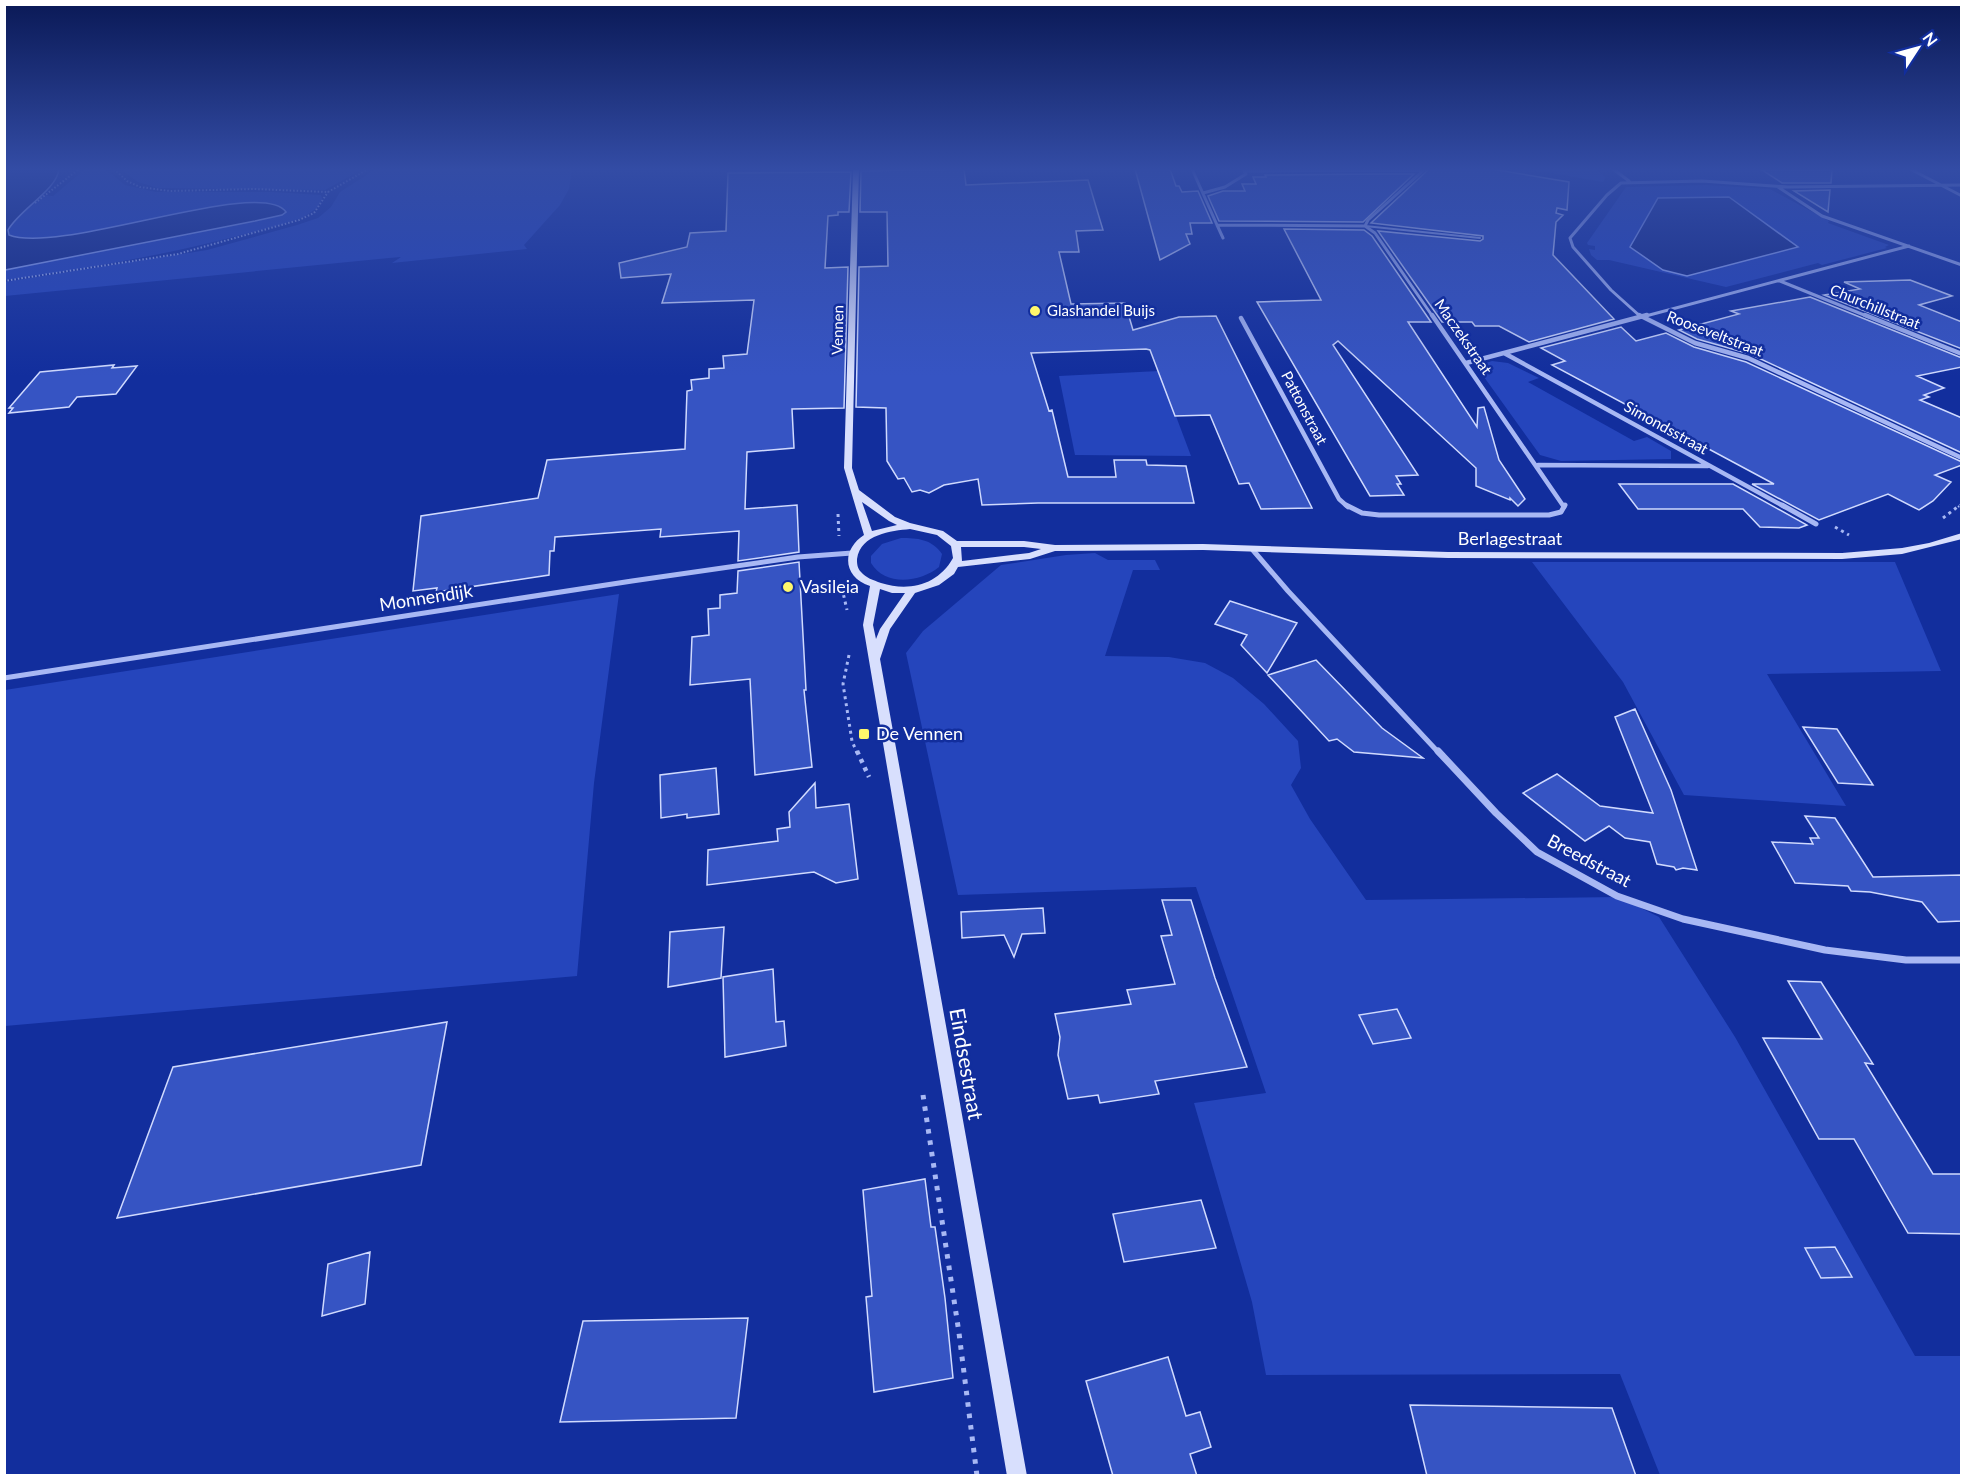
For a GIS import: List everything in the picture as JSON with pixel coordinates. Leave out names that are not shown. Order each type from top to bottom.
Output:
[{"type":"street","name":"Vennen","points":[[855,238],[852,400],[848,468],[869,536]]},
{"type":"street","name":"Maczekstraat","points":[[1348,508],[1360,514],[1379,515],[1549,515],[1561,512],[1565,506],[1379,238]]},
{"type":"street","name":"Rooseveltstraat","points":[[1570,238],[1573,248],[1611,290],[1641,317],[1695,343],[1748,358],[1962,458]]},
{"type":"street","points":[[1886,238],[1962,265]]},
{"type":"street","points":[[1466,363],[1909,246]]},
{"type":"street","name":"Churchillstraat","points":[[1779,281],[1962,354]]},
{"type":"street","name":"Pattonstraat","points":[[1241,318],[1339,499],[1348,508]]},
{"type":"street","name":"Simondsstraat","points":[[1504,353],[1816,524]]},
{"type":"street","points":[[1538,465],[1710,466]]},
{"type":"street","points":[[854,491],[892,519],[910,526],[936,531],[955,544],[959,554],[958,564],[942,581],[912,590],[893,590],[875,586],[860,578],[852,567],[852,553],[858,544],[882,530],[910,526]]},
{"type":"street","name":"Berlagestraat","points":[[955,544],[1448,555],[1842,556],[1898,553],[1931,547],[1962,536]]},
{"type":"street","name":"Berlagestraat","points":[[958,564],[1030,556],[1055,548]]},
{"type":"street","name":"Breedstraat","points":[[1252,549],[1288,591],[1496,813],[1537,852],[1617,896],[1683,919],[1825,950],[1906,960],[1962,960]]},
{"type":"street","name":"Monnendijk","points":[[4,678],[727,567],[798,557],[852,553]]},
{"type":"street","name":"Eindsestraat","points":[[875,586],[868,625],[1017,1476]]},
{"type":"street","name":"Eindsestraat","points":[[874,660],[885,629],[912,590]]},
{"type":"path","points":[[4,281],[178,254],[235,238]]},
{"type":"path","points":[[1816,524],[1830,524],[1858,540]]},
{"type":"path","points":[[838,555],[848,614]]},
{"type":"path","points":[[851,650],[843,684],[852,741],[872,785]]},
{"type":"path","points":[[922,1093],[965,1363],[976,1476]]},
{"type":"shaded area","points":[[5,238],[168,238],[5,270]]},
{"type":"shaded area","points":[[169,238],[229,238],[80,269],[5,280],[5,270]]},
{"type":"shaded area","points":[[250,238],[530,238],[524,245],[527,249],[392,263],[401,257],[389,258],[5,296],[5,282],[207,250]]},
{"type":"shaded area","points":[[1590,238],[1634,238],[1633,240],[1687,276],[1797,247],[1772,238],[1870,238],[1889,245],[1885,247],[1887,248],[1822,265],[1818,263],[1726,287],[1609,260],[1597,260],[1591,255],[1589,249],[1595,250],[1595,246],[1587,243]]},
{"type":"shaded area","points":[[1635,238],[1786,238],[1798,247],[1687,276],[1663,270],[1630,247]]},
{"type":"shaded area","points":[[1492,361],[1508,363],[1539,378],[1528,382],[1634,441],[1647,437],[1671,451],[1671,459],[1561,461],[1540,455],[1479,370],[1483,364]]},
{"type":"shaded area","points":[[1159,371],[1191,456],[1075,455],[1059,376]]},
{"type":"shaded area","points":[[901,538],[918,539],[934,545],[942,554],[939,567],[923,576],[904,580],[885,576],[877,571],[871,563],[871,556],[882,544]]},
{"type":"shaded area","points":[[1095,553],[1108,560],[1155,560],[1160,570],[1133,570],[1105,656],[1169,657],[1205,663],[1233,678],[1264,704],[1298,741],[1301,768],[1291,785],[1310,819],[1366,900],[1619,897],[1659,917],[1735,1037],[1915,1356],[1961,1356],[1961,1475],[1660,1475],[1620,1374],[1266,1375],[1252,1302],[1194,1103],[1266,1093],[1196,887],[958,895],[906,653],[923,631],[1001,565]]},
{"type":"shaded area","points":[[1532,562],[1895,562],[1941,671],[1767,674],[1846,806],[1684,795],[1623,682]]},
{"type":"shaded area","points":[[619,594],[594,783],[577,976],[5,1026],[5,690]]},
{"type":"building","points":[[689,238],[827,238],[825,268],[848,267],[844,408],[792,409],[794,448],[747,452],[745,509],[797,505],[799,552],[738,561],[739,531],[660,537],[661,529],[555,537],[554,551],[550,551],[549,575],[436,592],[437,588],[413,591],[421,516],[538,498],[547,460],[685,449],[687,391],[692,390],[691,380],[709,378],[709,369],[724,368],[723,356],[747,354],[754,300],[662,303],[671,274],[621,278],[619,263],[687,247]]},
{"type":"building","points":[[887,238],[1077,238],[1079,252],[1059,252],[1071,304],[1125,303],[1133,330],[1179,317],[1216,316],[1312,508],[1261,509],[1249,483],[1239,484],[1210,415],[1175,416],[1150,350],[1146,349],[1031,353],[1049,411],[1052,410],[1068,477],[1116,477],[1114,460],[1146,460],[1147,465],[1186,466],[1194,503],[982,505],[978,479],[944,485],[929,493],[920,490],[912,492],[904,478],[898,479],[887,461],[886,408],[856,407],[859,267],[888,266]]},
{"type":"building","points":[[1154,238],[1188,238],[1190,244],[1160,260]]},
{"type":"building","points":[[1289,238],[1373,238],[1431,322],[1408,322],[1477,427],[1478,408],[1484,407],[1499,460],[1525,499],[1518,506],[1510,498],[1510,500],[1476,486],[1476,468],[1338,341],[1333,345],[1418,475],[1396,476],[1401,484],[1397,484],[1404,495],[1370,496],[1257,302],[1321,300]]},
{"type":"building","points":[[1383,238],[1450,238],[1480,241],[1483,239],[1555,238],[1553,255],[1614,319],[1529,342],[1499,326],[1475,326],[1472,322],[1442,322]]},
{"type":"building","points":[[1910,280],[1952,296],[1919,305],[1962,322],[1962,349],[1824,295],[1860,289],[1844,282]]},
{"type":"building","points":[[1810,297],[1962,358],[1962,367],[1917,376],[1944,388],[1924,395],[1929,397],[1920,400],[1962,418],[1962,453],[1750,354],[1697,339],[1679,330],[1739,314],[1731,311]]},
{"type":"building","points":[[1621,327],[1636,341],[1666,333],[1694,347],[1746,362],[1962,462],[1962,465],[1935,475],[1951,482],[1933,501],[1919,510],[1888,494],[1819,520],[1752,484],[1774,484],[1552,365],[1565,361],[1541,348]]},
{"type":"building","points":[[114,365],[112,368],[137,366],[116,394],[77,397],[69,407],[9,413],[13,408],[9,408],[40,372]]},
{"type":"building","points":[[1619,484],[1733,484],[1807,525],[1799,528],[1760,527],[1743,509],[1638,509]]},
{"type":"building","points":[[799,562],[806,690],[804,690],[812,767],[755,775],[750,679],[690,685],[692,637],[709,635],[708,609],[720,608],[720,595],[737,593],[738,571]]},
{"type":"building","points":[[1230,601],[1297,623],[1267,673],[1241,645],[1247,635],[1215,624]]},
{"type":"building","points":[[1316,660],[1382,728],[1423,758],[1354,752],[1337,739],[1329,741],[1268,675]]},
{"type":"building","points":[[1635,709],[1671,790],[1697,870],[1683,868],[1676,870],[1674,867],[1657,864],[1650,842],[1625,838],[1609,826],[1585,841],[1523,793],[1557,774],[1600,806],[1653,813],[1615,717]]},
{"type":"building","points":[[1803,727],[1837,729],[1873,785],[1838,783]]},
{"type":"building","points":[[716,768],[719,814],[687,818],[687,814],[661,818],[660,775]]},
{"type":"building","points":[[815,783],[816,808],[849,804],[858,879],[836,883],[814,872],[707,885],[708,850],[778,841],[777,829],[790,827],[789,812]]},
{"type":"building","points":[[1805,816],[1835,818],[1873,877],[1962,875],[1962,921],[1938,922],[1922,902],[1870,892],[1851,891],[1848,886],[1795,883],[1772,842],[1813,844],[1810,838],[1819,838]]},
{"type":"building","points":[[1162,900],[1191,900],[1215,978],[1247,1067],[1155,1081],[1159,1094],[1100,1103],[1098,1095],[1068,1099],[1058,1055],[1060,1037],[1055,1014],[1131,1004],[1127,990],[1175,984],[1161,936],[1172,935]]},
{"type":"building","points":[[1043,908],[1045,933],[1022,934],[1014,957],[1004,935],[962,938],[961,912]]},
{"type":"building","points":[[724,927],[721,978],[668,987],[670,932]]},
{"type":"building","points":[[773,969],[776,1022],[784,1021],[786,1046],[725,1057],[723,977]]},
{"type":"building","points":[[1788,981],[1821,982],[1873,1064],[1865,1063],[1933,1174],[1962,1174],[1962,1234],[1908,1233],[1854,1139],[1819,1139],[1763,1038],[1822,1039]]},
{"type":"building","points":[[1397,1009],[1411,1038],[1373,1044],[1359,1015]]},
{"type":"building","points":[[447,1022],[421,1165],[117,1218],[173,1067]]},
{"type":"building","points":[[925,1179],[931,1227],[935,1227],[945,1298],[953,1378],[874,1392],[866,1297],[872,1296],[863,1190]]},
{"type":"building","points":[[1201,1200],[1216,1248],[1124,1262],[1113,1214]]},
{"type":"building","points":[[1835,1247],[1852,1277],[1821,1278],[1805,1248]]},
{"type":"building","points":[[370,1252],[365,1304],[322,1316],[328,1264]]},
{"type":"building","points":[[748,1318],[736,1418],[560,1422],[583,1321]]},
{"type":"building","points":[[1168,1357],[1186,1416],[1200,1412],[1211,1447],[1190,1454],[1197,1476],[1113,1476],[1086,1381]]},
{"type":"building","points":[[1410,1405],[1612,1408],[1636,1476],[1427,1476]]},
{"type":"place","name":"Glashandel Buijs","points":[[1035,311]]},
{"type":"place","name":"Vasileia","points":[[788,587]]},
{"type":"place","name":"De Vennen","points":[[864,734]]}]
